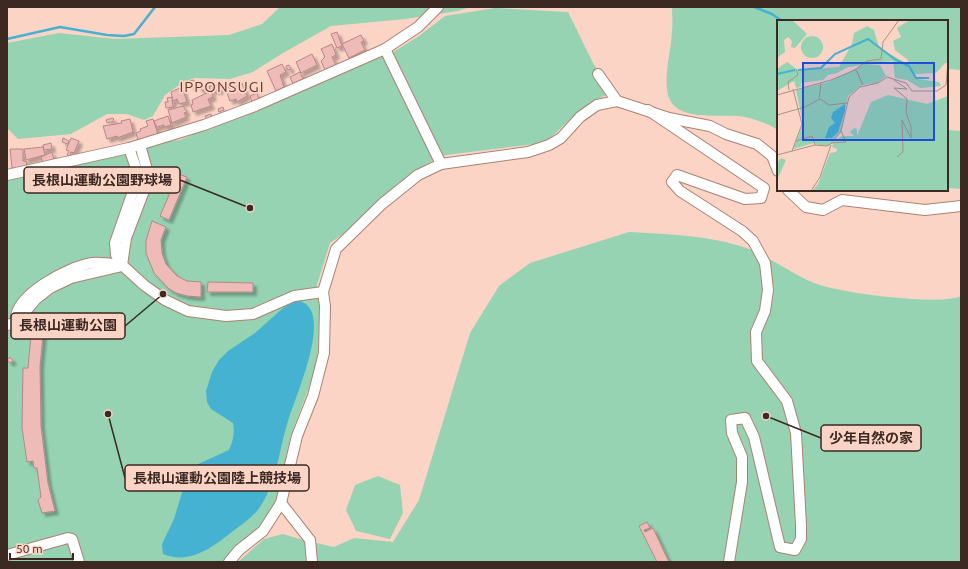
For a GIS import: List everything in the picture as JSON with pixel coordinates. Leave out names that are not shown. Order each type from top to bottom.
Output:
[{"type":"street","points":[[7,175],[140,145],[204,125],[255,106],[385,49],[418,27],[438,7]]},
{"type":"street","points":[[385,49],[440,164]]},
{"type":"street","points":[[598,74],[617,101]]},
{"type":"street","points":[[229,562],[240,550],[263,532],[280,503],[297,436],[313,396],[324,353],[325,306],[323,292],[336,249],[382,204],[418,175],[440,164],[528,152],[550,146],[561,138],[580,117],[597,105],[617,101],[669,118],[710,126],[726,134],[757,144],[772,156],[777,168]]},
{"type":"street","points":[[648,110],[764,188],[761,198],[745,198],[677,175],[672,182],[680,191],[742,231],[753,241],[764,263],[768,290],[765,312],[756,332],[757,361],[787,401],[796,433],[801,539],[795,550],[780,547],[754,437],[745,418],[731,420],[732,433],[742,457],[742,482],[729,562]]},
{"type":"street","points":[[122,265],[126,238],[147,183],[148,173],[140,145]]},
{"type":"street","points":[[129,148],[136,168],[137,180],[115,243],[116,254],[122,265],[144,285],[165,300],[188,311],[226,316],[253,314],[294,296],[323,292]]},
{"type":"street","points":[[789,191],[806,207],[823,210],[842,200],[925,210],[961,206]]},
{"type":"street","points":[[12,324],[24,302],[49,281],[66,271],[93,263],[122,265]]},
{"type":"street","points":[[280,503],[310,540],[312,562]]},
{"type":"street","points":[[7,555],[68,538],[72,539],[79,562]]},
{"type":"green space","points":[[280,7],[470,7],[458,11],[405,19],[331,26],[253,72],[230,79],[194,78],[182,83],[165,95],[153,116],[144,120],[127,114],[107,114],[71,134],[18,139],[7,128],[7,43],[59,33],[115,39],[229,35],[262,24]]},
{"type":"green space","points":[[672,7],[961,7],[961,70],[948,69],[948,20],[777,20],[777,129],[754,119],[738,116],[706,116],[684,112],[676,107],[670,100],[667,89],[672,28]]},
{"type":"green space","points":[[495,8],[568,12],[594,65],[614,90],[580,110],[543,143],[446,155],[433,160],[408,176],[349,230],[330,243],[317,285],[321,304],[317,366],[291,435],[277,497],[260,528],[223,562],[7,562],[7,180],[110,157],[169,141],[180,140],[358,65],[395,51],[419,36],[445,16]]},
{"type":"green space","points":[[948,130],[961,131],[961,189],[948,188]]},
{"type":"green space","points":[[629,232],[671,234],[726,242],[760,254],[807,280],[829,288],[912,299],[933,300],[949,299],[961,296],[961,562],[238,562],[264,539],[283,534],[334,547],[354,538],[393,542],[419,500],[470,333],[499,286],[530,263]]},
{"type":"green space","points":[[378,476],[400,485],[403,513],[390,539],[356,531],[346,510],[355,485]]},
{"type":"water","points":[[300,301],[310,308],[314,321],[313,338],[304,376],[285,432],[274,476],[266,497],[251,517],[217,543],[201,553],[183,557],[173,557],[163,554],[162,544],[174,519],[188,473],[196,465],[229,450],[233,440],[233,423],[211,409],[207,402],[206,391],[212,372],[219,360],[228,351],[255,333],[282,309],[291,303]]},
{"type":"building","points":[[337,32],[342,46],[337,48],[331,34]]},
{"type":"building","points":[[361,35],[364,41],[361,42],[365,50],[349,58],[342,44]]},
{"type":"building","points":[[332,44],[336,55],[332,57],[336,65],[325,70],[321,61],[325,57],[321,49]]},
{"type":"building","points":[[312,54],[317,65],[301,73],[296,62]]},
{"type":"building","points":[[282,64],[286,72],[280,75],[284,87],[276,91],[267,71]]},
{"type":"building","points":[[289,65],[291,69],[288,70],[286,66]]},
{"type":"building","points":[[300,72],[303,79],[293,84],[290,77]]},
{"type":"building","points":[[194,80],[195,84],[190,86],[189,81]]},
{"type":"building","points":[[200,83],[205,87],[203,91],[198,87]]},
{"type":"building","points":[[242,83],[247,96],[237,102],[236,99],[230,101],[225,88],[229,87],[231,90]]},
{"type":"building","points":[[209,86],[219,86],[220,91],[210,90]]},
{"type":"building","points":[[182,87],[187,102],[179,104],[177,99],[173,101],[171,92]]},
{"type":"building","points":[[211,91],[213,97],[208,99],[211,106],[193,112],[191,105],[193,104],[192,100]]},
{"type":"building","points":[[257,93],[259,99],[252,102],[250,96]]},
{"type":"building","points":[[172,97],[173,107],[166,108],[165,102],[168,102],[167,98]]},
{"type":"building","points":[[183,106],[187,112],[184,113],[186,117],[172,123],[168,110]]},
{"type":"building","points":[[223,107],[224,110],[219,112],[218,109]]},
{"type":"building","points":[[211,114],[212,118],[207,120],[205,116]]},
{"type":"building","points":[[168,116],[171,125],[157,127],[154,121]]},
{"type":"building","points":[[113,118],[114,121],[107,123],[106,120]]},
{"type":"building","points":[[130,119],[133,132],[117,138],[117,136],[107,139],[103,126],[122,123],[121,121]]},
{"type":"building","points":[[153,119],[158,134],[138,140],[136,133],[141,131],[140,129],[148,126],[146,121]]},
{"type":"building","points":[[63,138],[69,141],[68,144],[62,142]]},
{"type":"building","points":[[71,138],[79,141],[74,153],[71,152],[70,156],[67,155],[69,151],[66,150]]},
{"type":"building","points":[[51,143],[52,149],[44,150],[43,145]]},
{"type":"building","points":[[43,147],[45,155],[26,160],[24,149]]},
{"type":"building","points":[[10,149],[23,149],[23,161],[26,161],[27,168],[12,168]]},
{"type":"building","points":[[52,152],[54,160],[43,163],[41,157]]},
{"type":"building","points":[[178,174],[187,177],[169,220],[160,216]]},
{"type":"building","points":[[152,221],[166,227],[161,240],[162,253],[166,264],[177,276],[187,281],[201,282],[201,297],[187,296],[176,293],[168,288],[154,273],[146,253],[146,241]]},
{"type":"building","points":[[208,282],[253,283],[253,292],[207,292]]},
{"type":"building","points":[[33,313],[45,313],[40,367],[41,426],[48,483],[55,511],[42,513],[38,500],[41,497],[37,468],[34,468],[33,461],[27,462],[22,428],[23,368],[28,368]]},
{"type":"building","points":[[10,357],[13,361],[10,363],[7,360]]},
{"type":"building","points":[[647,522],[650,528],[644,530],[645,532],[653,528],[669,562],[657,562],[639,526]]},
{"type":"waterway","points":[[7,39],[60,27],[107,35],[124,36],[134,34],[155,7]]},
{"type":"waterway","points":[[754,7],[772,14],[781,20]]},
{"type":"place","name":"長根山運動公園野球場","points":[[250,208]]},
{"type":"place","name":"長根山運動公園","points":[[163,294]]},
{"type":"place","name":"長根山運動公園陸上競技場","points":[[108,414]]},
{"type":"place","name":"少年自然の家","points":[[766,416]]},
{"type":"district","name":"IPPONSUGI","points":[[222,86]]}]
